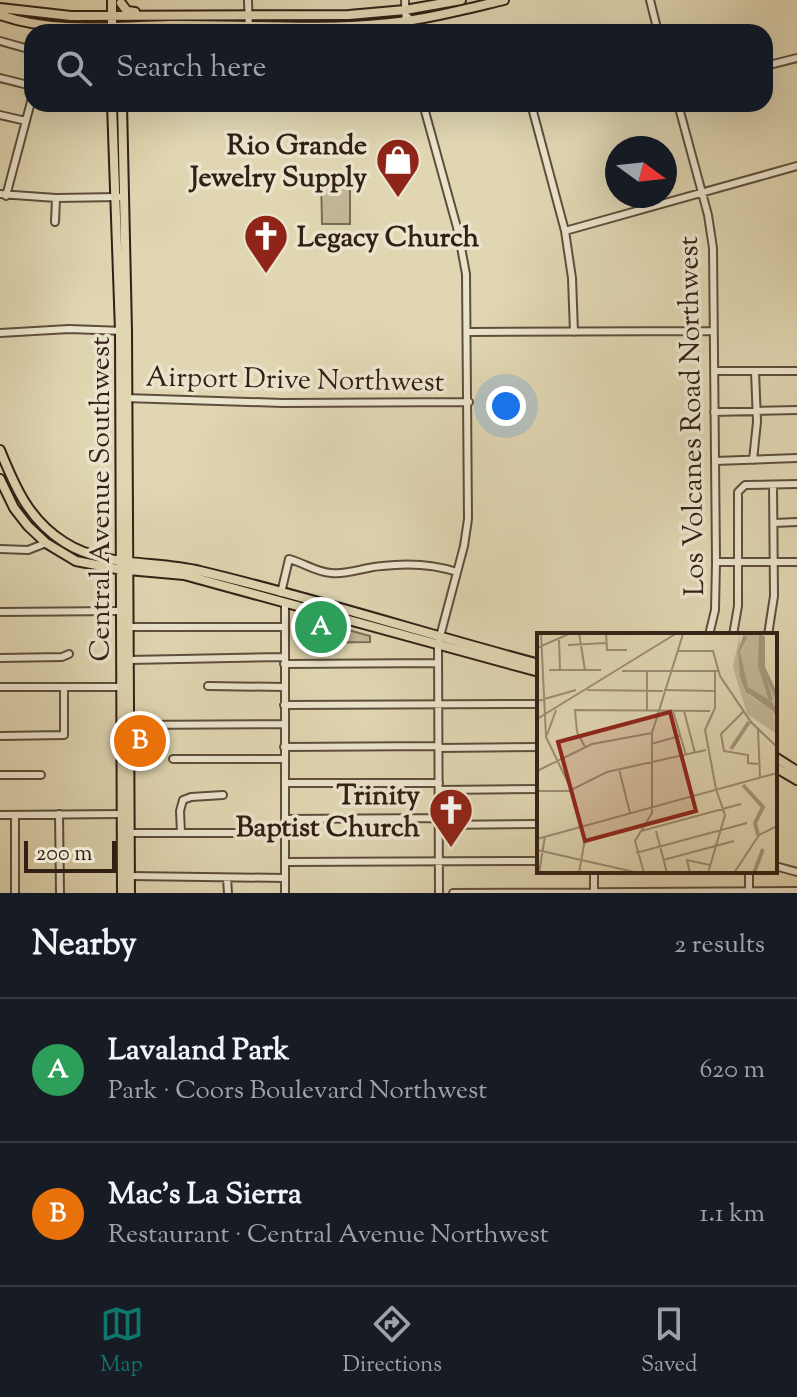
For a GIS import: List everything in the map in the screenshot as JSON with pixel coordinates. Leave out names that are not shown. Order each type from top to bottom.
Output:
[{"type":"main road","points":[[118,1],[127,11],[165,12],[181,17],[249,24],[349,15],[407,18],[422,7],[461,0]]},
{"type":"main road","points":[[377,24],[504,0]]},
{"type":"main road","points":[[116,24],[118,1]]},
{"type":"main road","points":[[0,8],[110,24]]},
{"type":"main road","points":[[0,15],[33,24]]},
{"type":"main road","points":[[124,24],[181,17]]},
{"type":"main road","points":[[113,112],[118,197]]},
{"type":"main road","points":[[118,197],[122,112]]},
{"type":"main road","name":"Central Avenue Southwest","points":[[118,197],[124,331],[124,566],[120,611],[126,726],[122,893]]},
{"type":"main road","points":[[124,398],[129,548],[124,566],[129,627],[126,726],[130,893]]},
{"type":"main road","points":[[0,450],[20,496],[50,532],[80,550],[124,566]]},
{"type":"main road","points":[[0,479],[14,508],[46,543],[85,567],[114,575],[120,585]]},
{"type":"main road","points":[[129,548],[148,567]]},
{"type":"main road","points":[[76,561],[185,572],[537,664]]},
{"type":"main road","points":[[128,598],[135,577],[148,567]]},
{"type":"main road","points":[[185,572],[255,594],[314,602],[537,671]]},
{"type":"main road","points":[[777,758],[797,771]]},
{"type":"main road","points":[[777,768],[797,780]]},
{"type":"street","points":[[248,0],[249,24]]},
{"type":"street","points":[[650,0],[656,24]]},
{"type":"street","points":[[0,41],[24,48]]},
{"type":"street","points":[[773,64],[797,58]]},
{"type":"street","points":[[0,78],[24,84]]},
{"type":"street","points":[[28,112],[3,195],[118,197]]},
{"type":"street","points":[[425,112],[461,246],[467,278],[469,332],[469,508],[466,534],[439,640],[439,893]]},
{"type":"street","points":[[533,112],[565,231],[572,278],[574,332]]},
{"type":"street","name":"Los Volcanes Road Northwest","points":[[680,112],[713,248],[716,562],[715,610],[709,633]]},
{"type":"street","points":[[0,115],[26,121]]},
{"type":"street","points":[[565,231],[797,166]]},
{"type":"street","points":[[55,222],[56,198]]},
{"type":"street","points":[[0,333],[69,329],[124,331]]},
{"type":"street","name":"Airport Drive Northwest","points":[[469,332],[713,331]]},
{"type":"street","points":[[714,371],[797,371]]},
{"type":"street","points":[[753,460],[757,422],[755,371]]},
{"type":"street","name":"Airport Drive Northwest","points":[[124,398],[283,403],[469,402]]},
{"type":"street","points":[[714,412],[797,410]]},
{"type":"street","points":[[715,461],[797,458]]},
{"type":"street","points":[[733,633],[738,606],[739,489],[745,485],[797,484]]},
{"type":"street","points":[[768,633],[774,596],[773,485]]},
{"type":"street","points":[[774,523],[797,522]]},
{"type":"street","points":[[19,549],[32,542],[28,526]]},
{"type":"street","points":[[0,549],[28,550],[46,543]]},
{"type":"street","points":[[285,893],[283,598],[289,559],[335,574],[381,566],[423,565],[457,572]]},
{"type":"street","points":[[716,562],[797,562]]},
{"type":"street","points":[[0,612],[120,611]]},
{"type":"street","points":[[129,627],[284,627]]},
{"type":"street","points":[[0,658],[62,657],[69,654]]},
{"type":"street","points":[[129,660],[438,663]]},
{"type":"street","points":[[208,686],[284,687]]},
{"type":"street","points":[[0,687],[122,687]]},
{"type":"street","points":[[0,736],[64,735],[64,687]]},
{"type":"street","points":[[284,705],[537,704]]},
{"type":"street","points":[[126,726],[284,724]]},
{"type":"street","points":[[284,747],[537,747]]},
{"type":"street","points":[[173,759],[284,759]]},
{"type":"street","points":[[0,775],[41,775]]},
{"type":"street","points":[[285,783],[537,789]]},
{"type":"street","points":[[181,833],[183,800],[223,795]]},
{"type":"street","points":[[59,814],[60,893]]},
{"type":"street","points":[[0,815],[123,814]]},
{"type":"street","points":[[15,815],[15,893]]},
{"type":"street","points":[[285,819],[537,824]]},
{"type":"street","points":[[130,833],[285,833]]},
{"type":"street","points":[[285,862],[537,861]]},
{"type":"street","points":[[777,867],[797,872]]},
{"type":"street","points":[[130,876],[285,878]]},
{"type":"street","points":[[227,878],[228,893]]},
{"type":"street","points":[[453,893],[797,891]]},
{"type":"shaded area","points":[[321,175],[350,175],[350,224],[322,224]]},
{"type":"shaded area","points":[[305,618],[370,636],[370,642],[305,643]]},
{"type":"place","name":"Rio Grande Jewelry Supply","points":[[398,199]]},
{"type":"place","name":"Legacy Church","points":[[266,275]]},
{"type":"place","name":"Lavaland Park","points":[[321,627]]},
{"type":"place","name":"Mac's La Sierra","points":[[140,741]]},
{"type":"place","name":"Trinity Baptist Church","points":[[451,849]]}]
